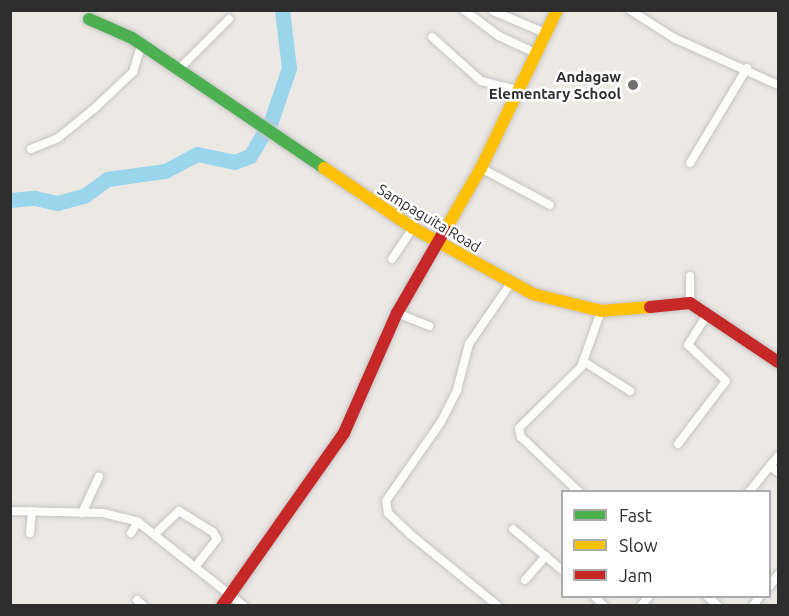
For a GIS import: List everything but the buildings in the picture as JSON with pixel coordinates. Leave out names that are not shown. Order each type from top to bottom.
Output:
[{"type":"street","points":[[464,10],[499,36],[535,53]]},
{"type":"street","points":[[222,606],[344,433],[397,313],[481,168],[557,10]]},
{"type":"street","points":[[630,10],[674,38],[747,68],[778,85]]},
{"type":"street","points":[[493,11],[545,33]]},
{"type":"street","name":"Sampaguita Road","points":[[89,19],[141,45],[439,244],[554,303],[601,311],[690,303]]},
{"type":"street","points":[[178,70],[229,19]]},
{"type":"street","points":[[432,37],[481,81],[517,90]]},
{"type":"street","points":[[31,149],[58,138],[96,107],[138,66],[141,45]]},
{"type":"street","points":[[690,163],[747,68]]},
{"type":"street","points":[[481,168],[550,205]]},
{"type":"street","points":[[392,259],[413,228]]},
{"type":"street","points":[[690,276],[690,303],[778,362]]},
{"type":"street","points":[[498,606],[411,535],[388,513],[386,501],[441,422],[457,390],[469,344],[512,283]]},
{"type":"street","points":[[577,490],[521,437],[519,428],[570,380],[583,361],[601,311]]},
{"type":"street","points":[[397,313],[430,326]]},
{"type":"street","points":[[678,444],[726,381],[688,345],[708,313]]},
{"type":"street","points":[[583,361],[630,391]]},
{"type":"street","points":[[751,490],[778,456]]},
{"type":"street","points":[[770,466],[778,472]]},
{"type":"street","points":[[82,513],[99,477]]},
{"type":"street","points":[[30,533],[32,511]]},
{"type":"street","points":[[155,534],[179,511],[213,532],[217,539],[196,565]]},
{"type":"street","points":[[10,512],[121,515],[138,522],[155,534],[231,593],[244,606]]},
{"type":"street","points":[[131,533],[138,522]]},
{"type":"street","points":[[513,529],[561,569]]},
{"type":"street","points":[[525,580],[546,556]]},
{"type":"waterway","points":[[10,200],[35,198],[57,203],[84,196],[107,179],[165,171],[197,154],[234,162],[250,156],[271,121],[289,68],[282,10]]},
{"type":"traffic: fast","points":[[89,19],[132,38],[324,168]]},
{"type":"traffic: slow","points":[[445,230],[481,168],[557,10]]},
{"type":"traffic: slow","points":[[324,168],[413,228],[533,294],[601,311],[650,307]]},
{"type":"traffic: jam","points":[[222,606],[344,433],[397,313],[445,230]]},
{"type":"traffic: jam","points":[[650,307],[690,303],[778,362]]},
{"type":"place","name":"Andagaw Elementary School","points":[[633,85]]}]
